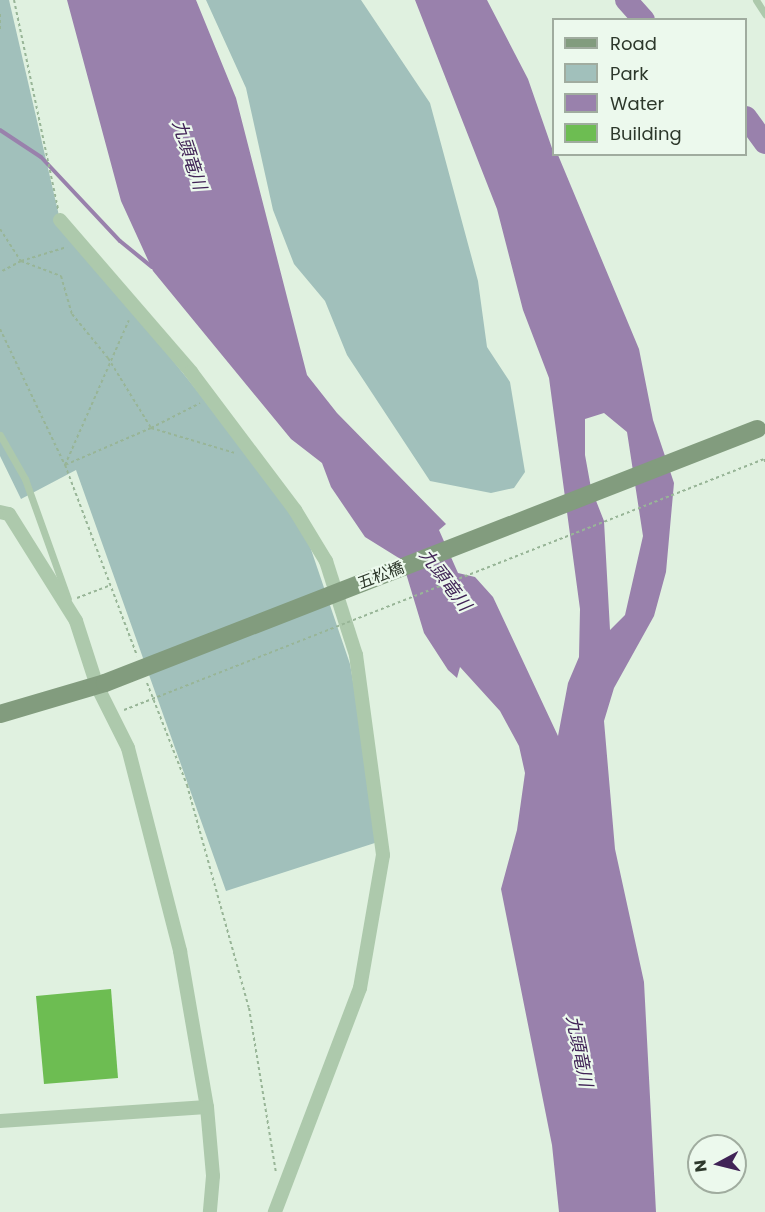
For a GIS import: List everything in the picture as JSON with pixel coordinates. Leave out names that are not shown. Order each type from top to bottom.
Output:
[{"type":"main road","name":"五松橋","points":[[0,714],[101,685],[761,428]]},
{"type":"street","points":[[60,220],[210,397],[258,460],[326,561],[353,645],[383,855],[360,988],[274,1212]]},
{"type":"street","points":[[0,498],[4,513],[76,621],[128,748],[180,951],[207,1107],[213,1176],[221,1212]]},
{"type":"street","points":[[0,1121],[207,1107]]},
{"type":"street","points":[[210,1212],[213,1176]]},
{"type":"lane","points":[[756,0],[765,14]]},
{"type":"lane","points":[[0,435],[25,479],[76,621]]},
{"type":"path","points":[[14,0],[60,220]]},
{"type":"path","points":[[0,14],[0,30]]},
{"type":"path","points":[[0,229],[21,261],[61,276],[72,314],[108,358],[152,428],[258,460]]},
{"type":"path","points":[[0,272],[21,261],[80,243]]},
{"type":"path","points":[[65,465],[135,307]]},
{"type":"path","points":[[0,329],[65,465],[140,663]]},
{"type":"path","points":[[65,465],[152,428],[210,397]]},
{"type":"path","points":[[124,710],[764,459],[765,464]]},
{"type":"path","points":[[69,602],[110,586]]},
{"type":"path","points":[[144,674],[187,785],[249,1008],[280,1197]]},
{"type":"green space","points":[[0,0],[9,0],[60,220],[301,520],[350,664],[381,841],[226,891],[76,470],[21,499],[0,456]]},
{"type":"green space","points":[[206,0],[361,0],[430,103],[478,281],[487,347],[510,382],[525,472],[514,488],[491,493],[430,481],[347,355],[325,301],[294,264],[273,210],[246,88]]},
{"type":"water","name":"九頭竜川","points":[[67,0],[196,0],[236,98],[307,375],[337,413],[446,524],[439,530],[458,573],[475,577],[493,597],[558,736],[568,683],[579,657],[580,609],[549,378],[523,310],[497,209],[415,0],[487,0],[528,79],[552,148],[552,156],[558,156],[639,349],[653,420],[674,483],[666,572],[654,616],[614,688],[604,721],[615,849],[644,982],[656,1212],[559,1212],[552,1145],[501,889],[517,830],[525,773],[519,746],[500,711],[460,667],[457,678],[448,670],[424,633],[402,560],[365,537],[331,487],[322,463],[291,439],[153,271],[121,201]],"holes":[[[604,413],[627,432],[643,536],[625,615],[610,630],[604,521],[591,488],[585,455],[585,419]]]},
{"type":"building","points":[[111,989],[118,1078],[44,1084],[36,996]]},
{"type":"waterway","points":[[626,0],[642,18]]},
{"type":"waterway","points":[[747,118],[765,143]]},
{"type":"waterway","points":[[0,130],[41,157],[120,241],[152,267]]}]
